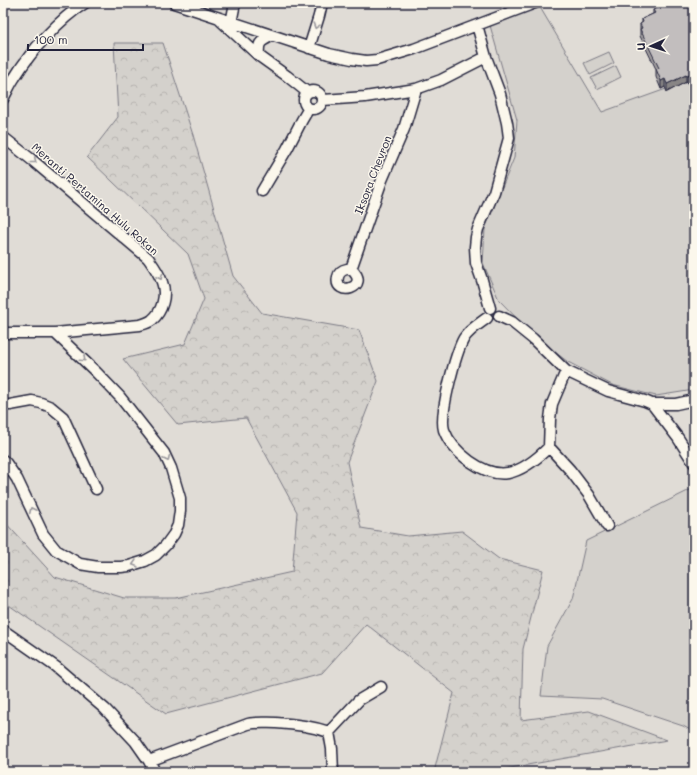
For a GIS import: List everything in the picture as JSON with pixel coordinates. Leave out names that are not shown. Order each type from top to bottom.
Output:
[{"type":"street","points":[[3,99],[15,77],[30,56],[73,6],[85,3]]},
{"type":"street","points":[[174,3],[309,48],[329,54],[366,61],[378,60],[414,49],[535,3]]},
{"type":"street","points":[[231,22],[235,3]]},
{"type":"street","points":[[309,48],[322,3]]},
{"type":"street","points":[[217,17],[259,56],[307,92]]},
{"type":"street","points":[[477,24],[486,57],[500,94],[508,123],[509,138],[494,192],[476,237],[476,263],[482,280],[489,313],[489,320],[494,321],[499,316],[512,322],[533,339],[566,371],[608,391],[652,404],[676,404],[694,400]]},
{"type":"street","points":[[259,56],[259,44],[271,36]]},
{"type":"street","points":[[323,100],[365,97],[416,89],[440,80],[486,57]]},
{"type":"street","name":"Iksora Chevron","points":[[351,269],[382,180],[404,129],[416,89]]},
{"type":"street","points":[[315,90],[322,96],[323,100],[318,108],[314,109],[306,106],[304,99],[307,92],[315,90]]},
{"type":"street","points":[[262,191],[309,108]]},
{"type":"street","name":"Meranti Pertamina Hulu Rokan","points":[[3,138],[32,160],[148,258],[156,269],[164,289],[163,303],[158,314],[150,321],[140,325],[55,333],[3,333]]},
{"type":"street","points":[[489,313],[464,338],[454,366],[443,416],[444,429],[452,445],[466,459],[484,469],[499,473],[508,473],[518,470],[539,457],[549,447],[552,404],[566,371]]},
{"type":"street","points":[[3,460],[17,480],[43,534],[56,550],[80,564],[98,567],[121,567],[145,561],[156,555],[166,545],[174,534],[178,525],[180,498],[171,468],[164,453],[120,397],[55,333]]},
{"type":"street","points":[[3,405],[32,401],[51,407],[63,417],[96,489]]},
{"type":"street","points":[[652,404],[678,438],[694,463]]},
{"type":"street","points":[[549,447],[570,470],[589,495],[607,526]]},
{"type":"street","points":[[3,630],[56,667],[105,709],[135,741],[155,772]]},
{"type":"street","points":[[329,732],[359,700],[381,687]]},
{"type":"street","points":[[148,761],[256,722],[302,725],[329,732]]},
{"type":"street","points":[[329,732],[332,748],[333,772]]},
{"type":"shaded area","points":[[3,3],[694,3],[694,772],[3,772]]},
{"type":"green space","points":[[538,4],[602,112],[694,79],[694,390],[656,396],[612,385],[568,362],[534,336],[499,300],[483,263],[485,229],[514,158],[517,120],[489,22]]},
{"type":"green space","points":[[114,43],[163,43],[193,135],[233,276],[262,313],[359,330],[378,381],[347,462],[361,528],[408,536],[462,531],[499,559],[543,570],[523,649],[521,720],[589,711],[667,740],[488,772],[434,772],[454,693],[366,624],[322,673],[166,714],[3,601],[3,520],[55,577],[124,598],[176,598],[292,572],[297,512],[246,418],[178,425],[123,359],[185,344],[204,299],[188,254],[87,157],[118,117]]},
{"type":"green space","points":[[609,52],[614,63],[590,75],[584,63]]},
{"type":"green space","points":[[616,66],[621,77],[597,89],[591,78]]},
{"type":"green space","points":[[694,488],[694,732],[683,726],[602,699],[541,696],[547,646],[573,599],[586,541]]},
{"type":"building","points":[[667,3],[692,3],[691,4],[694,10],[694,73],[667,84],[665,79],[661,81],[656,69],[659,68],[640,29],[642,28],[640,24],[643,22],[642,19],[655,13],[653,10]]}]
